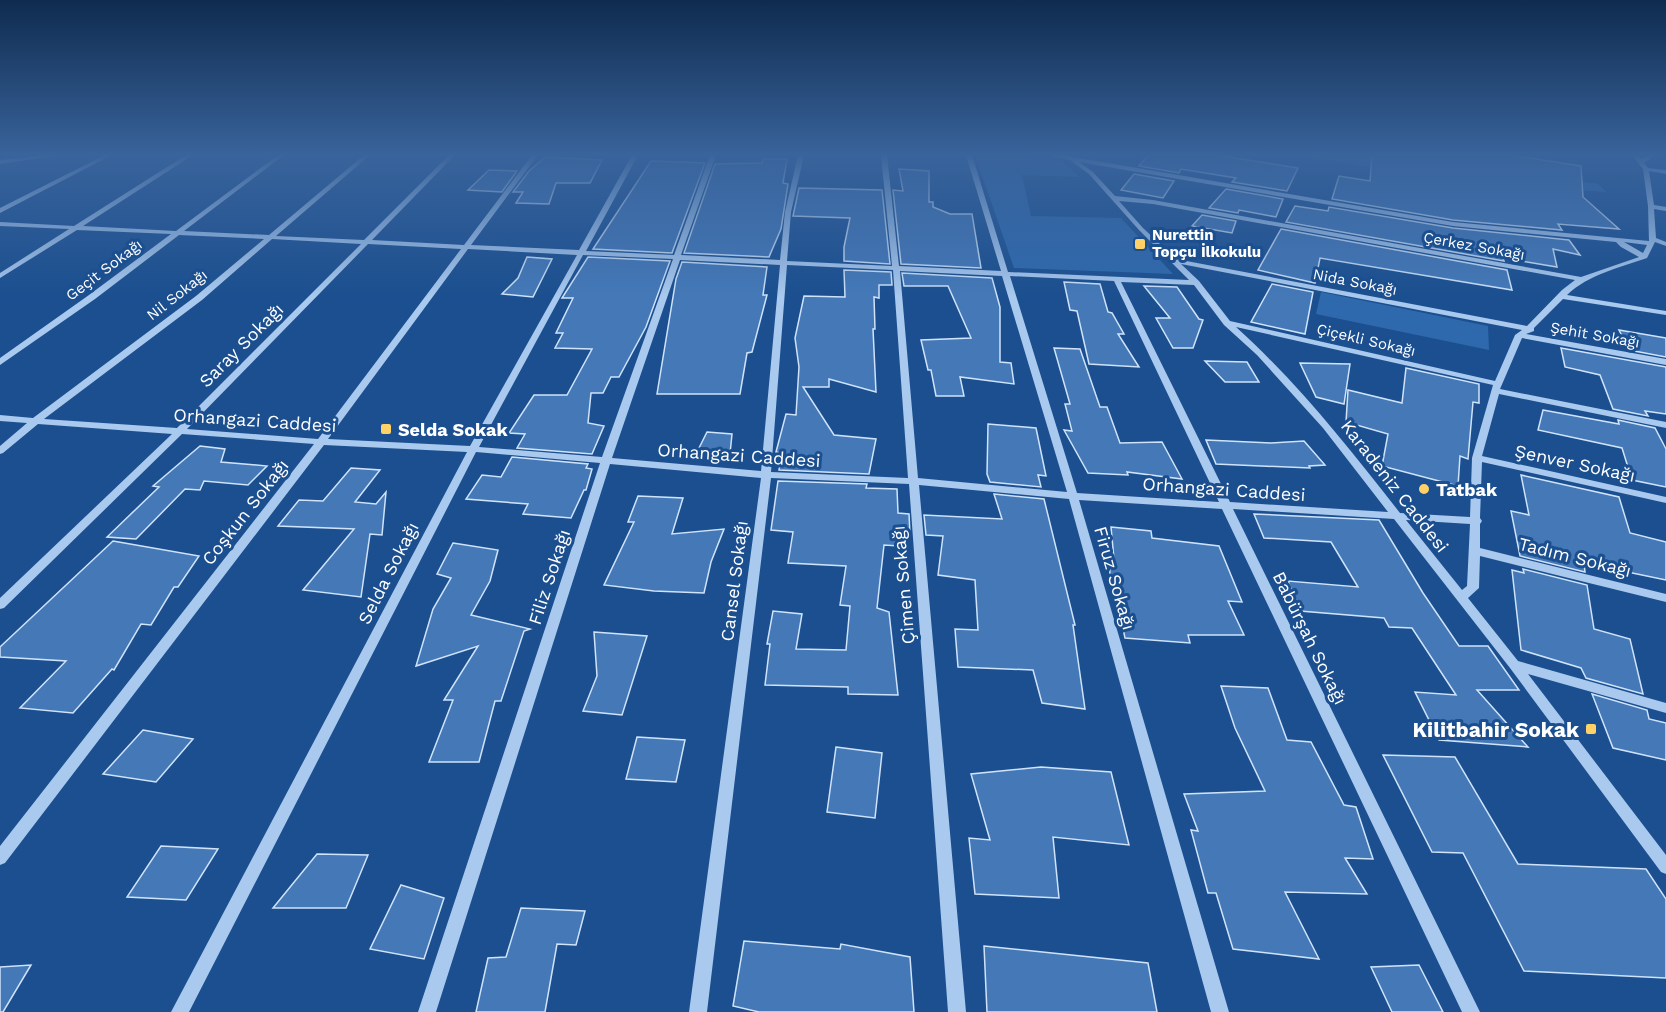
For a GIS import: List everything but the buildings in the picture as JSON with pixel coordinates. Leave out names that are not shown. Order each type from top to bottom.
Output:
[{"type":"street","points":[[0,211],[17,202]]},
{"type":"street","points":[[0,276],[117,202]]},
{"type":"street","name":"Geçit Sokağı","points":[[0,362],[217,202]]},
{"type":"street","name":"Nil Sokağı","points":[[0,451],[35,421],[199,298],[312,202]]},
{"type":"street","name":"Saray Sokağı","points":[[0,605],[179,432],[405,202]]},
{"type":"street","name":"Coşkun Sokağı","points":[[0,858],[321,442],[499,202]]},
{"type":"street","name":"Selda Sokağı","points":[[180,1012],[473,449],[610,202]]},
{"type":"street","name":"Filiz Sokağı","points":[[427,1012],[606,461],[696,202]]},
{"type":"street","name":"Cansel Sokağı","points":[[698,1012],[766,475],[783,262],[790,202]]},
{"type":"street","name":"Çimen Sokağı","points":[[889,202],[957,1012]]},
{"type":"street","name":"Firuz Sokağı","points":[[983,202],[1073,496],[1220,1012]]},
{"type":"street","name":"Karadeniz Caddesi","points":[[1116,202],[1196,282],[1227,323],[1260,353],[1326,426],[1514,665],[1664,862]]},
{"type":"street","name":"Çerkez Sokağı","points":[[1154,202],[1582,279]]},
{"type":"street","points":[[1327,202],[1453,224],[1666,244]]},
{"type":"street","points":[[1460,598],[1473,588],[1477,521],[1477,458],[1497,387],[1519,335],[1531,329],[1561,296],[1582,279],[1645,257],[1652,241],[1650,202]]},
{"type":"street","points":[[1651,206],[1666,209]]},
{"type":"street","points":[[0,224],[80,226],[1117,280],[1196,282]]},
{"type":"street","points":[[1618,239],[1623,246],[1645,257]]},
{"type":"street","name":"Nida Sokağı","points":[[1174,261],[1531,329]]},
{"type":"street","name":"Babürşah Sokağı","points":[[1117,280],[1471,1012]]},
{"type":"street","points":[[1561,296],[1666,313]]},
{"type":"street","name":"Çiçekli Sokağı","points":[[1227,323],[1666,425]]},
{"type":"street","name":"Şehit Sokağı","points":[[1519,335],[1666,362]]},
{"type":"street","name":"Orhangazi Caddesi","points":[[0,418],[321,442],[473,449],[766,475],[913,481],[1073,496],[1477,521]]},
{"type":"street","name":"Şenver Sokağı","points":[[1477,458],[1666,500]]},
{"type":"street","name":"Tadım Sokağı","points":[[1475,551],[1666,598]]},
{"type":"street","points":[[1514,665],[1666,708]]},
{"type":"shaded area","points":[[991,202],[1028,202],[1031,216],[1121,218],[1173,274],[1014,268]]},
{"type":"shaded area","points":[[1321,292],[1488,326],[1489,350],[1316,314]]},
{"type":"place","name":"Nurettin Topçu İlkokulu","points":[[1140,244]]},
{"type":"place","name":"Selda Sokak","points":[[386,429]]},
{"type":"place","name":"Tatbak","points":[[1424,489]]},
{"type":"place","name":"Kilitbahir Sokak","points":[[1591,729]]}]
